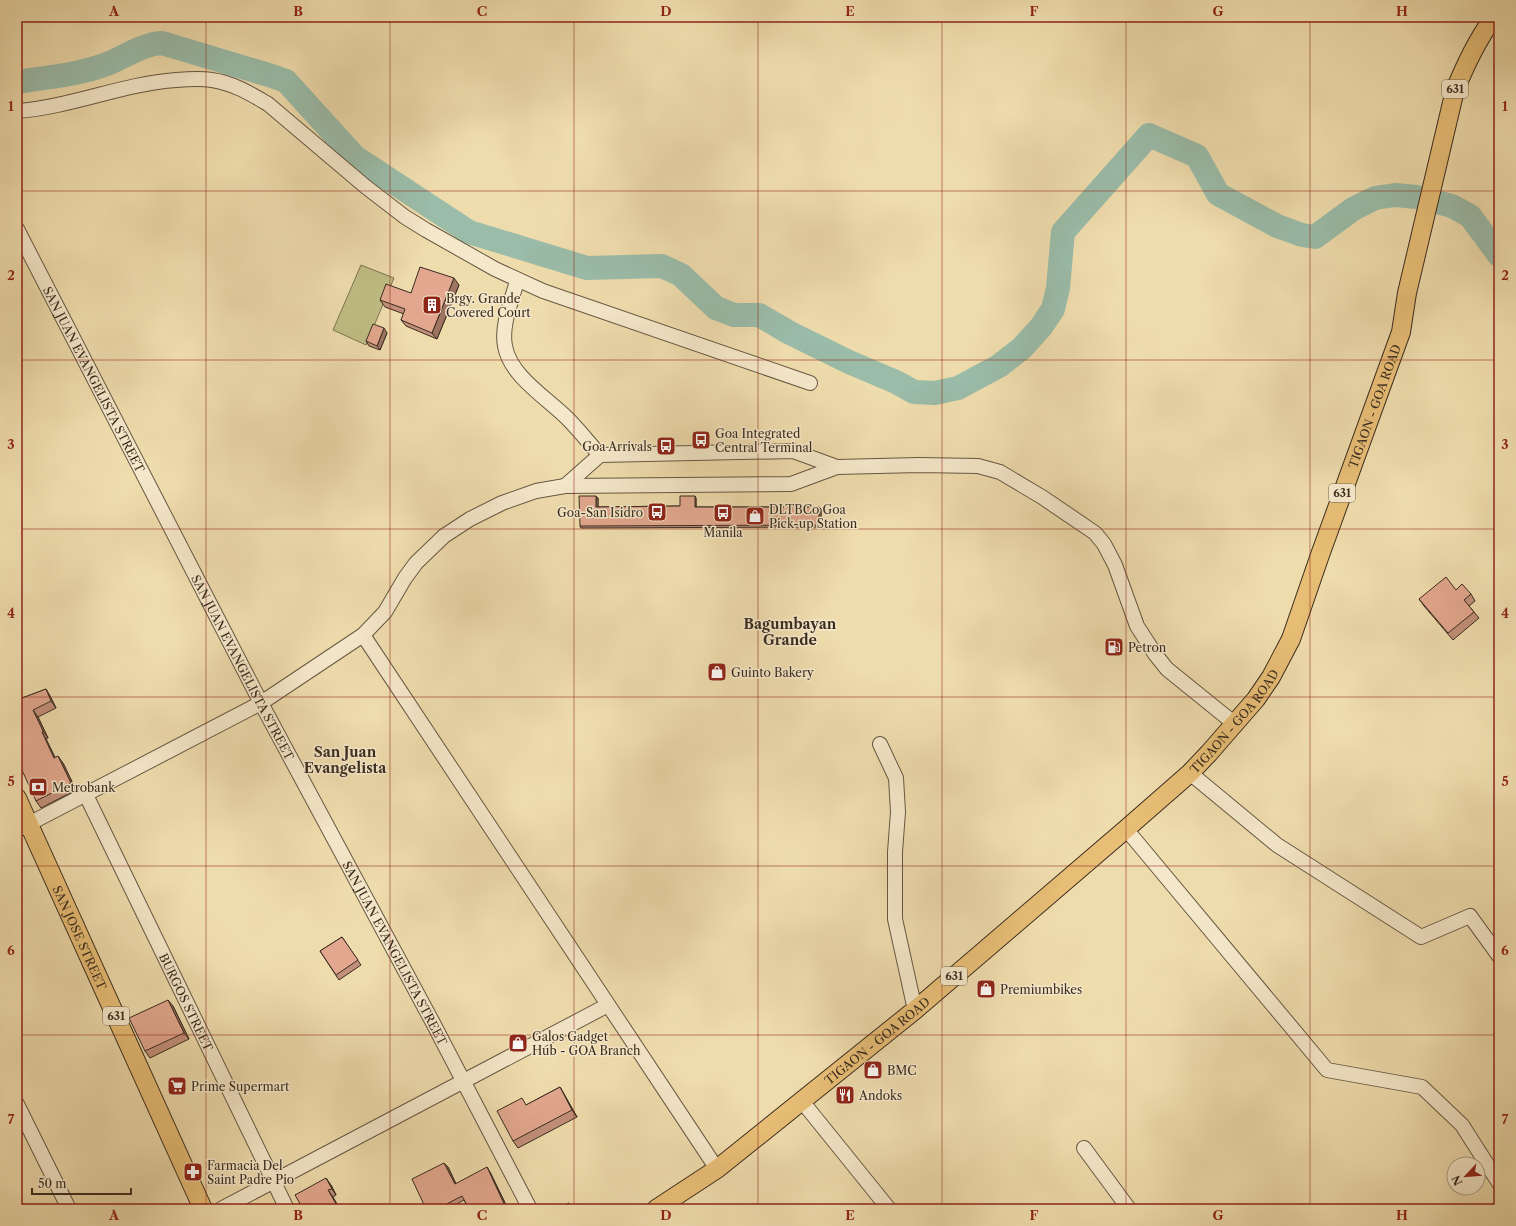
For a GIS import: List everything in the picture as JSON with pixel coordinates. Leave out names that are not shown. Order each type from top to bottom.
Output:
[{"type":"main road","name":"TIGAON - GOA ROAD","points":[[656,1209],[718,1169],[915,1010],[1190,773],[1256,699],[1291,639],[1401,332],[1407,293],[1455,90],[1482,33],[1494,17]]},
{"type":"main road","name":"SAN JOSE STREET","points":[[17,798],[23,827],[203,1209]]},
{"type":"street","points":[[17,111],[34,110],[68,103],[154,81],[198,78],[231,85],[250,93],[268,104],[366,187],[405,217],[467,254],[517,281],[550,294],[810,383]]},
{"type":"street","name":"SAN JUAN EVANGELISTA STREET","points":[[17,229],[262,703],[530,1209]]},
{"type":"street","points":[[517,281],[505,333],[505,345],[508,356],[514,367],[524,378],[567,418],[600,455]]},
{"type":"street","points":[[565,486],[600,455],[793,451],[837,467]]},
{"type":"street","points":[[23,827],[262,703],[363,636],[385,612],[405,578],[416,563],[444,536],[470,519],[502,503],[536,491],[565,486],[791,484],[837,467],[919,465],[978,466],[1000,472],[1095,533],[1104,544],[1115,565],[1137,626],[1155,654],[1167,669],[1235,724]]},
{"type":"street","points":[[363,636],[718,1169]]},
{"type":"street","points":[[880,744],[896,778],[898,812],[895,852],[895,919],[915,1010]]},
{"type":"street","points":[[1190,773],[1277,845],[1421,937],[1470,916],[1499,956]]},
{"type":"street","name":"BURGOS STREET","points":[[86,795],[287,1209]]},
{"type":"street","points":[[1126,829],[1328,1070],[1422,1087],[1462,1125],[1499,1183]]},
{"type":"street","points":[[221,1209],[608,1005]]},
{"type":"street","points":[[802,1100],[889,1209]]},
{"type":"street","points":[[17,1104],[69,1209]]},
{"type":"street","points":[[1084,1148],[1129,1209]]},
{"type":"shaded area","points":[[361,265],[394,278],[366,345],[333,330]]},
{"type":"building","name":"Brgy. Grande Covered Court","points":[[420,267],[454,278],[432,333],[401,320],[405,309],[380,300],[386,284],[411,293]]},
{"type":"building","points":[[373,324],[384,328],[377,346],[366,341]]},
{"type":"building","points":[[579,496],[596,496],[596,507],[680,506],[680,496],[695,496],[695,507],[819,507],[819,525],[580,526]]},
{"type":"building","points":[[1446,577],[1456,590],[1462,584],[1471,594],[1464,600],[1474,612],[1448,633],[1419,599]]},
{"type":"building","points":[[46,689],[51,701],[33,710],[54,758],[58,756],[71,783],[36,801],[17,759],[17,700]]},
{"type":"building","points":[[342,937],[358,960],[336,975],[320,951]]},
{"type":"building","points":[[168,1000],[184,1033],[145,1051],[129,1018]]},
{"type":"building","points":[[560,1087],[572,1110],[513,1141],[497,1111],[522,1098],[526,1105]]},
{"type":"building","points":[[444,1163],[455,1184],[487,1167],[506,1208],[469,1209],[462,1196],[437,1209],[426,1209],[412,1179]]},
{"type":"building","points":[[326,1178],[332,1189],[328,1190],[339,1209],[303,1209],[295,1195]]},
{"type":"building","points":[[569,1203],[572,1209],[557,1209]]},
{"type":"waterway","points":[[17,82],[85,71],[107,64],[134,51],[162,43],[272,76],[286,81],[355,157],[469,232],[587,268],[662,266],[681,275],[716,308],[734,315],[759,315],[790,333],[849,362],[896,382],[914,392],[935,393],[958,388],[999,366],[1022,348],[1041,327],[1053,309],[1058,288],[1063,232],[1149,135],[1197,156],[1218,194],[1277,226],[1302,235],[1315,237],[1353,209],[1375,198],[1395,195],[1417,197],[1452,206],[1470,216],[1499,255]]},
{"type":"place","name":"Brgy. Grande Covered Court","points":[[432,305]]},
{"type":"place","name":"Goa Integrated Central Terminal","points":[[701,440]]},
{"type":"place","name":"Goa Arrivals","points":[[666,446]]},
{"type":"place","name":"Goa-San Isidro","points":[[657,512]]},
{"type":"place","name":"Manila","points":[[723,513]]},
{"type":"place","name":"DLTBCo Goa Pick-up Station","points":[[755,516]]},
{"type":"place","name":"Petron","points":[[1114,647]]},
{"type":"place","name":"Guinto Bakery","points":[[717,672]]},
{"type":"place","name":"Metrobank","points":[[38,787]]},
{"type":"place","name":"Premiumbikes","points":[[986,989]]},
{"type":"place","name":"Galos Gadget Hub - GOA Branch","points":[[518,1043]]},
{"type":"place","name":"BMC","points":[[873,1070]]},
{"type":"place","name":"Prime Supermart","points":[[177,1086]]},
{"type":"place","name":"Andoks","points":[[845,1095]]},
{"type":"place","name":"Farmacia Del Saint Padre Pio","points":[[193,1172]]},
{"type":"district","name":"Bagumbayan Grande","points":[[790,632]]},
{"type":"district","name":"San Juan Evangelista","points":[[345,760]]}]
